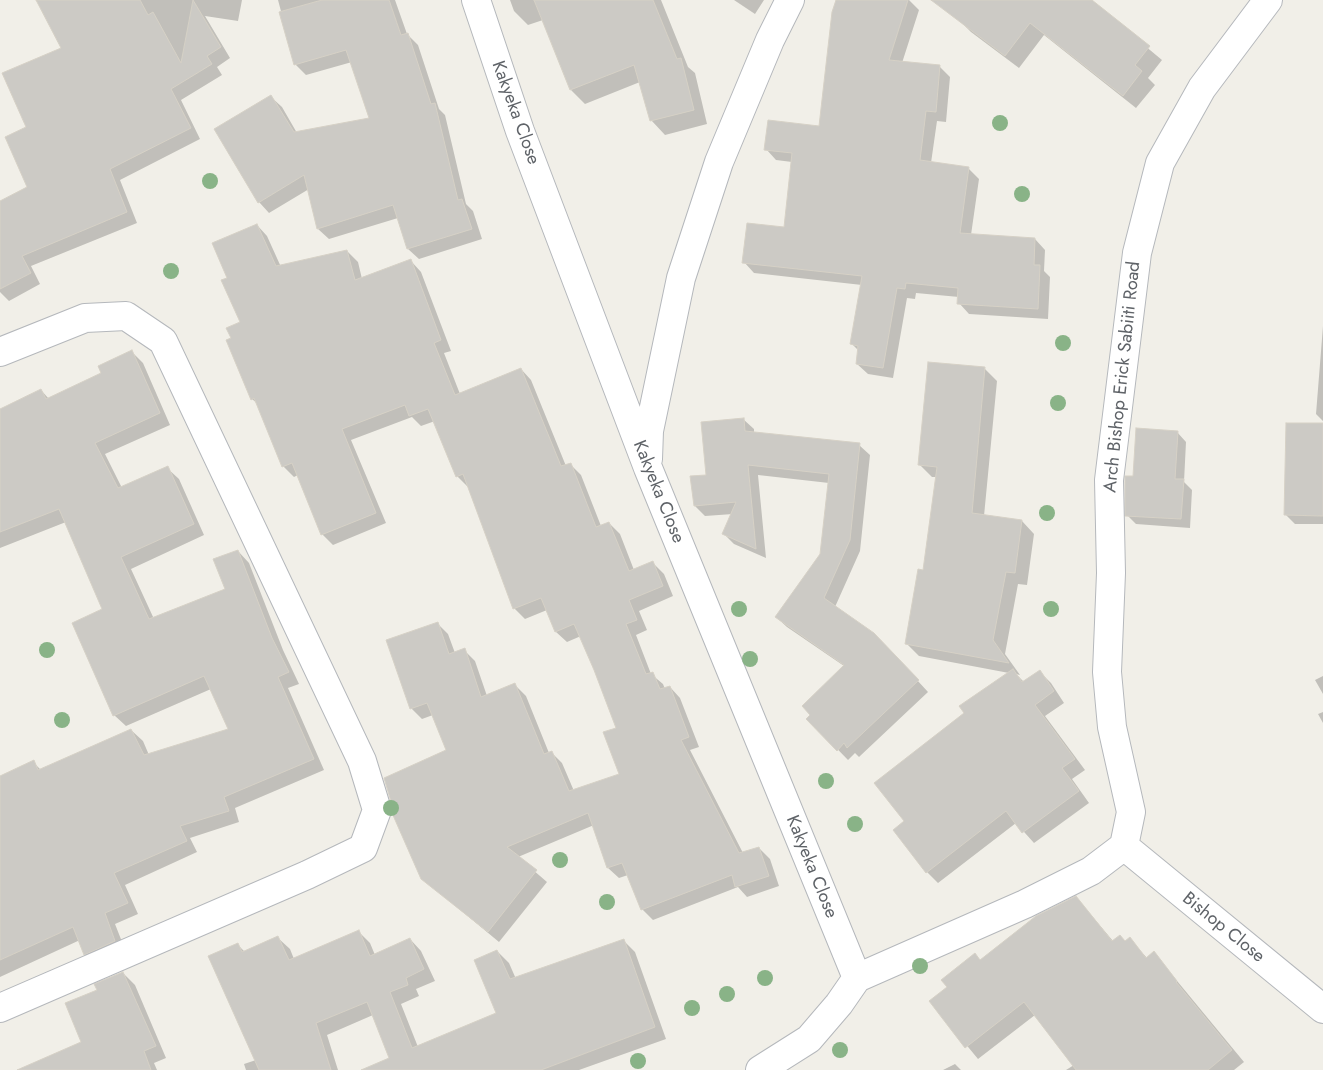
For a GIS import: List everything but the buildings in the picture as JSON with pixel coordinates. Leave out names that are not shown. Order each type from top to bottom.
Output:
[{"type":"street","name":"Kakyeka Close","points":[[476,0],[520,131],[648,468],[857,978]]},
{"type":"street","points":[[648,468],[649,431],[681,278],[719,162],[770,40],[790,0]]},
{"type":"street","name":"Arch Bishop Erick Sabiiti Road","points":[[1124,846],[1131,812],[1112,728],[1107,672],[1111,573],[1109,480],[1137,253],[1160,163],[1202,88],[1268,0]]},
{"type":"street","points":[[0,352],[85,318],[126,316],[162,341],[362,761],[377,810],[363,848],[307,875],[0,1008]]},
{"type":"street","points":[[760,1070],[809,1039],[839,1004],[857,978],[1025,904],[1091,871],[1124,846]]},
{"type":"street","name":"Bishop Close","points":[[1124,846],[1323,1009]]}]
